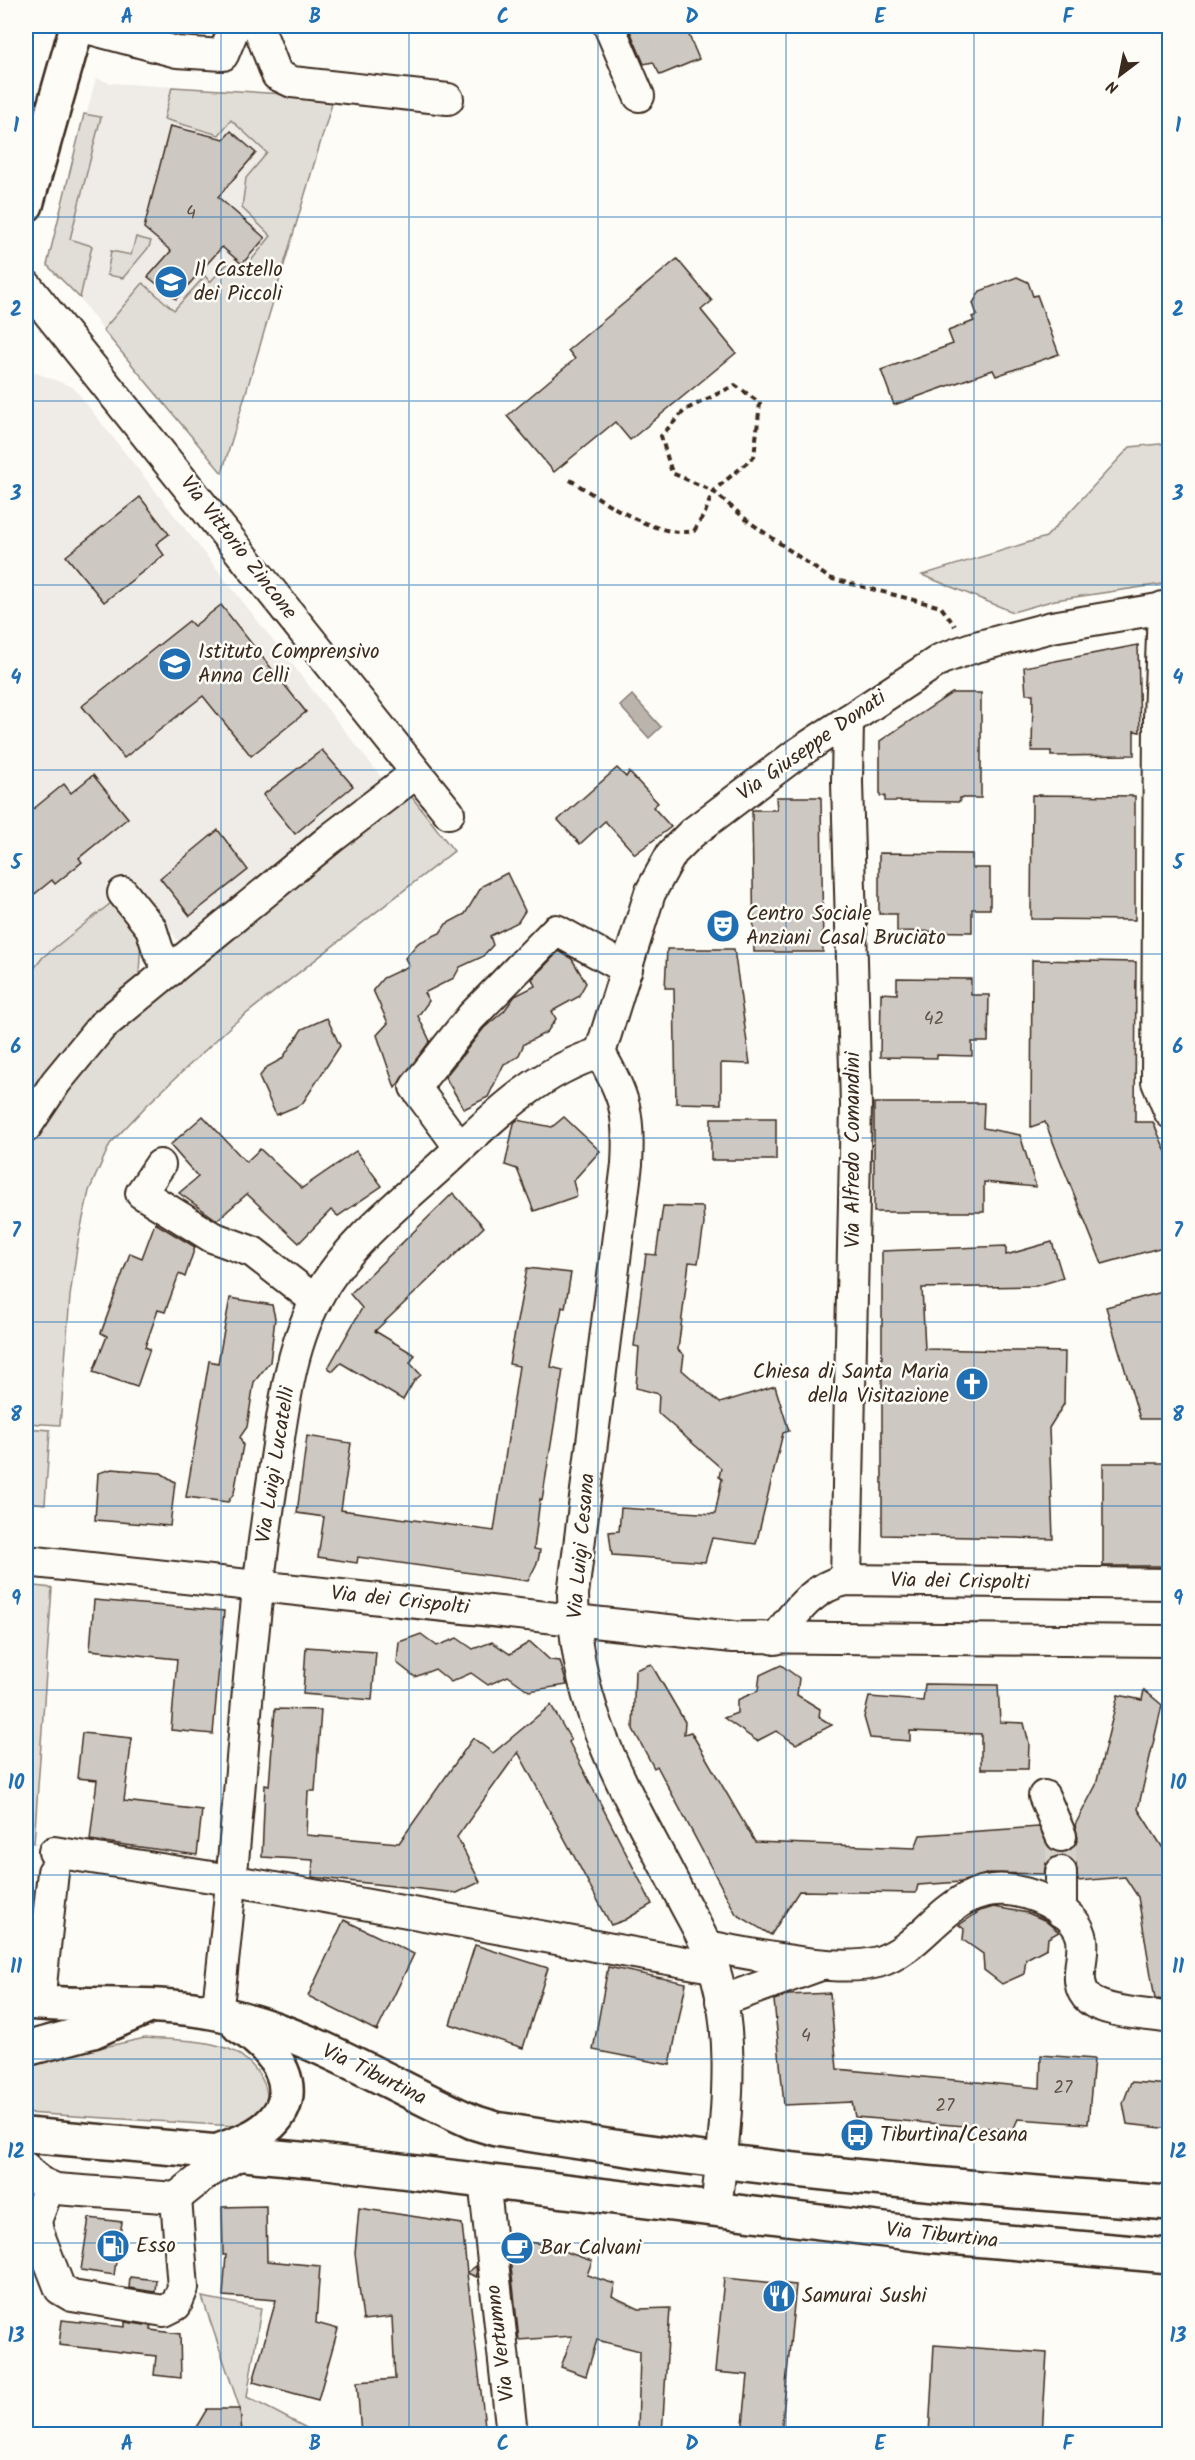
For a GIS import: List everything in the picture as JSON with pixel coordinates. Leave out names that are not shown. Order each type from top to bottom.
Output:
[{"type":"main road","points":[[26,205],[78,26]]},
{"type":"main road","name":"Via Tiburtina","points":[[32,2003],[153,2004],[217,2013],[283,2033],[473,2122],[496,2129],[572,2142],[721,2161],[1040,2194],[1170,2203]]},
{"type":"main road","points":[[26,2049],[93,2031],[153,2004]]},
{"type":"main road","points":[[217,2013],[253,2034],[267,2047],[283,2073],[286,2088],[283,2104],[273,2121],[232,2152]]},
{"type":"main road","name":"Via Tiburtina","points":[[26,2135],[232,2152],[484,2180],[937,2236],[1170,2256]]},
{"type":"street","points":[[78,26],[134,33],[177,52],[223,55],[235,26]]},
{"type":"street","points":[[258,26],[277,75],[292,82],[448,99]]},
{"type":"street","points":[[609,26],[639,96]]},
{"type":"street","name":"Via Vittorio Zincone","points":[[26,285],[448,813]]},
{"type":"street","points":[[1166,607],[1159,718],[1157,1082],[1170,1113]]},
{"type":"street","name":"Via Giuseppe Donati","points":[[600,1053],[650,893],[672,853],[700,827],[795,755],[933,663],[972,648],[1061,625],[1166,607]]},
{"type":"street","name":"Via Alfredo Comandini","points":[[846,1580],[856,1105],[847,782],[848,720]]},
{"type":"street","points":[[26,1127],[56,1082],[102,1026],[330,838],[416,773]]},
{"type":"street","points":[[123,893],[152,928],[158,950],[170,971]]},
{"type":"street","points":[[452,1137],[415,1087],[471,1017],[556,930],[627,969]]},
{"type":"street","name":"Via Luigi Lucatelli","points":[[217,2013],[258,1586],[285,1400],[301,1337],[316,1301],[329,1280],[361,1241],[458,1150],[531,1087],[561,1067],[600,1053]]},
{"type":"street","name":"Via Luigi Cesana","points":[[600,1053],[625,1103],[629,1127],[627,1164],[573,1594],[573,1619],[583,1687],[599,1734],[709,1956],[721,2001],[727,2079],[721,2161]]},
{"type":"street","points":[[160,1165],[141,1193],[212,1237],[253,1252],[316,1301]]},
{"type":"street","name":"Via dei Crispolti","points":[[26,1561],[775,1639],[882,1636],[1170,1641]]},
{"type":"street","name":"Via dei Crispolti","points":[[775,1639],[812,1595],[824,1587],[846,1580],[1170,1584]]},
{"type":"street","points":[[1044,1796],[1060,1836]]},
{"type":"street","points":[[32,2003],[54,1862],[230,1880],[709,1956],[824,1964],[876,1963],[891,1957],[909,1945],[954,1904],[984,1893],[1014,1891],[1041,1899],[1061,1912],[1079,1930],[1082,1940],[1080,1978],[1084,1993],[1089,1999],[1108,2008],[1170,2018]]},
{"type":"street","points":[[1061,1872],[1061,1912]]},
{"type":"street","points":[[721,2001],[824,1964]]},
{"type":"street","points":[[26,2168],[49,2187],[176,2198],[232,2152]]},
{"type":"street","points":[[716,2210],[721,2161]]},
{"type":"street","name":"Via Vertumno","points":[[484,2180],[512,2434]]},
{"type":"street","points":[[49,2187],[36,2221],[60,2289],[72,2296],[164,2311],[176,2305],[183,2288],[176,2198]]},
{"type":"path","points":[[570,480],[641,522],[681,534],[694,531],[713,491],[754,457],[760,403],[735,385],[685,410],[661,436],[672,473],[713,491],[748,521],[829,578],[940,607],[972,648]]},
{"type":"shaded area","name":"Il Castello dei Piccoli","points":[[96,78],[110,83],[334,97],[222,473],[80,299],[47,265]]},
{"type":"shaded area","points":[[172,87],[334,97],[222,473],[103,330],[143,283],[174,310],[205,276],[210,282],[228,263],[241,273],[271,236],[242,208],[246,178],[267,153],[231,120],[219,135],[164,119]]},
{"type":"shaded area","points":[[84,114],[101,117],[70,239],[92,246],[80,298],[47,265]]},
{"type":"shaded area","points":[[136,237],[151,241],[149,247],[123,278],[107,275],[111,251],[131,255]]},
{"type":"shaded area","name":"Istituto Comprensivo Anna Celli","points":[[26,369],[73,387],[386,783],[181,945],[135,884],[43,957],[26,979]]},
{"type":"shaded area","points":[[1169,443],[1169,583],[1055,600],[1013,612],[922,575],[1046,537],[1130,447]]},
{"type":"shaded area","points":[[632,695],[661,727],[649,738],[620,706]]},
{"type":"shaded area","points":[[408,792],[454,851],[232,1025],[148,1104],[110,1144],[89,1191],[78,1241],[70,1296],[60,1425],[26,1423],[26,979],[43,957],[111,903],[141,938],[139,975],[156,993]]},
{"type":"shaded area","points":[[26,1428],[50,1430],[45,1504],[26,1502]]},
{"type":"shaded area","points":[[26,1585],[52,1588],[34,1843],[26,1842]]},
{"type":"shaded area","points":[[145,2038],[209,2043],[238,2054],[262,2078],[267,2098],[264,2108],[248,2122],[235,2126],[26,2113],[26,2064]]},
{"type":"shaded area","points":[[202,2297],[261,2308],[247,2397],[318,2434],[242,2434],[240,2409]]},
{"type":"building","points":[[628,26],[685,26],[699,59],[660,75],[653,62],[644,64]]},
{"type":"building","points":[[170,126],[224,139],[231,131],[256,153],[218,197],[265,238],[242,264],[222,247],[176,299],[148,277],[171,251],[144,228]]},
{"type":"building","points":[[677,259],[712,301],[701,310],[736,353],[630,440],[615,422],[554,472],[507,416],[575,359],[568,350]]},
{"type":"building","points":[[1017,277],[1028,282],[1033,296],[1037,295],[1059,354],[996,376],[993,370],[894,405],[881,370],[953,344],[948,331],[974,321],[972,317],[977,315],[973,303],[980,291]]},
{"type":"building","points":[[140,497],[169,534],[156,544],[164,555],[104,602],[66,556]]},
{"type":"building","points":[[221,605],[306,712],[251,756],[203,696],[124,758],[82,706],[189,621],[194,626]]},
{"type":"building","points":[[1138,645],[1140,732],[1134,731],[1134,755],[1051,756],[1051,751],[1032,751],[1033,694],[1026,694],[1024,667]]},
{"type":"building","points":[[952,693],[981,693],[981,798],[960,798],[960,802],[885,801],[885,796],[880,796],[880,741]]},
{"type":"building","points":[[322,750],[353,786],[295,834],[263,795]]},
{"type":"building","points":[[617,768],[626,777],[629,772],[658,803],[653,807],[671,827],[635,854],[605,821],[580,844],[558,820]]},
{"type":"building","points":[[93,775],[128,818],[79,858],[82,862],[55,884],[52,880],[26,901],[26,815],[64,784],[71,793]]},
{"type":"building","points":[[1032,795],[1135,796],[1135,920],[1031,919]]},
{"type":"building","points":[[776,797],[821,797],[823,952],[754,952],[752,810],[777,810]]},
{"type":"building","points":[[218,830],[248,870],[190,916],[160,878]]},
{"type":"building","points":[[879,853],[972,854],[972,868],[990,868],[990,909],[972,909],[972,932],[897,931],[897,914],[879,914]]},
{"type":"building","points":[[507,873],[525,911],[518,922],[490,936],[493,945],[482,957],[460,967],[454,978],[424,993],[429,1001],[418,1016],[430,1041],[395,1088],[377,1035],[388,1023],[373,990],[383,978],[409,966],[405,958],[418,943],[440,933],[446,924],[465,914],[482,886]]},
{"type":"building","points":[[667,949],[734,949],[750,1064],[721,1063],[721,1104],[676,1103],[674,988],[665,988]]},
{"type":"building","points":[[559,951],[572,959],[586,983],[578,997],[552,1011],[556,1019],[547,1032],[524,1044],[518,1057],[504,1064],[488,1097],[464,1109],[445,1077],[484,1028],[504,1011],[515,996],[535,986],[532,979]]},
{"type":"building","points":[[1032,960],[1136,962],[1135,1122],[1153,1122],[1170,1161],[1170,1245],[1102,1264],[1045,1122],[1031,1127]]},
{"type":"building","points":[[897,978],[971,979],[971,995],[989,995],[988,1042],[972,1042],[972,1056],[880,1057],[881,993],[897,994]]},
{"type":"building","points":[[327,1018],[340,1046],[302,1104],[276,1115],[259,1077],[267,1067],[282,1059],[302,1029]]},
{"type":"building","points":[[874,1103],[984,1103],[983,1128],[1020,1135],[1036,1187],[984,1182],[984,1212],[874,1212]]},
{"type":"building","points":[[203,1116],[246,1162],[260,1149],[302,1188],[356,1151],[382,1186],[338,1216],[331,1210],[299,1243],[247,1194],[217,1220],[179,1193],[198,1177],[170,1145]]},
{"type":"building","points":[[564,1117],[600,1151],[573,1181],[577,1196],[534,1211],[517,1169],[505,1165],[514,1123],[517,1120],[552,1127]]},
{"type":"building","points":[[711,1118],[776,1118],[776,1160],[711,1160]]},
{"type":"building","points":[[453,1193],[484,1227],[375,1331],[415,1355],[410,1363],[421,1375],[414,1381],[403,1400],[341,1363],[333,1371],[328,1368],[362,1308],[350,1294]]},
{"type":"building","points":[[663,1206],[703,1207],[704,1224],[698,1263],[689,1262],[678,1350],[684,1355],[682,1370],[720,1403],[775,1386],[789,1431],[783,1433],[756,1544],[712,1538],[705,1562],[612,1555],[609,1532],[619,1531],[621,1508],[715,1514],[722,1479],[719,1477],[721,1468],[658,1413],[659,1394],[636,1388],[639,1347],[634,1346],[646,1254],[656,1255]]},
{"type":"building","points":[[155,1223],[195,1247],[185,1277],[179,1274],[165,1312],[158,1310],[145,1347],[150,1349],[137,1387],[93,1372],[107,1336],[101,1333],[130,1253],[142,1258]]},
{"type":"building","name":"Chiesa di Santa Maria della Visitazione","points":[[1052,1242],[1063,1278],[1036,1286],[922,1288],[925,1349],[1065,1352],[1064,1404],[1049,1428],[1053,1539],[882,1535],[882,1251],[1006,1246],[1006,1255]]},
{"type":"building","points":[[527,1268],[571,1273],[551,1367],[563,1370],[542,1500],[540,1499],[534,1549],[540,1550],[538,1561],[528,1581],[358,1557],[357,1563],[318,1557],[324,1517],[297,1513],[307,1436],[351,1443],[341,1510],[494,1531],[519,1366],[509,1364]]},
{"type":"building","points":[[1170,1290],[1170,1419],[1140,1419],[1106,1307]]},
{"type":"building","points":[[230,1298],[272,1305],[275,1318],[270,1362],[254,1382],[247,1427],[240,1437],[243,1445],[234,1493],[228,1502],[186,1497],[209,1361],[218,1363]]},
{"type":"building","points":[[1103,1463],[1170,1463],[1170,1566],[1103,1566]]},
{"type":"building","points":[[112,1469],[161,1473],[175,1482],[170,1526],[95,1520],[98,1473]]},
{"type":"building","points":[[94,1600],[224,1611],[213,1734],[171,1730],[177,1659],[90,1650]]},
{"type":"building","points":[[421,1634],[437,1646],[457,1638],[473,1649],[492,1642],[510,1654],[530,1642],[550,1660],[560,1661],[567,1685],[529,1691],[508,1676],[488,1685],[471,1673],[451,1682],[435,1669],[415,1677],[397,1663],[399,1642]]},
{"type":"building","points":[[306,1647],[376,1652],[372,1700],[303,1694]]},
{"type":"building","points":[[651,1664],[685,1722],[684,1734],[691,1732],[755,1842],[915,1848],[920,1835],[1039,1827],[1050,1849],[1058,1853],[1067,1852],[1075,1846],[1078,1838],[1075,1825],[1096,1785],[1118,1695],[1142,1700],[1144,1690],[1162,1705],[1138,1809],[1170,1859],[1170,2000],[1155,1999],[1138,1897],[1125,1877],[1078,1881],[1076,1863],[1062,1855],[1053,1857],[1046,1863],[1044,1874],[989,1873],[961,1882],[918,1885],[916,1893],[799,1891],[771,1935],[736,1914],[657,1766],[654,1768],[633,1729],[635,1670]]},
{"type":"building","points":[[781,1665],[799,1678],[797,1695],[820,1709],[819,1717],[832,1725],[796,1744],[776,1731],[757,1741],[724,1718],[737,1713],[737,1700],[758,1691],[760,1675]]},
{"type":"building","points":[[925,1684],[998,1685],[1000,1722],[1024,1723],[1029,1743],[1028,1769],[981,1769],[981,1734],[910,1731],[910,1741],[870,1738],[864,1717],[869,1697],[923,1701]]},
{"type":"building","points":[[551,1705],[571,1740],[569,1742],[652,1904],[625,1920],[611,1925],[518,1752],[457,1837],[480,1882],[457,1893],[312,1877],[313,1860],[262,1857],[265,1785],[269,1786],[275,1709],[321,1710],[315,1791],[308,1791],[306,1835],[399,1843],[473,1738],[493,1753]]},
{"type":"building","points":[[82,1733],[132,1738],[124,1801],[202,1810],[197,1855],[90,1840],[97,1780],[77,1778]]},
{"type":"building","points":[[994,1907],[1028,1913],[1044,1920],[1059,1932],[1048,1938],[1047,1948],[1026,1959],[1024,1974],[1002,1984],[984,1970],[983,1954],[963,1940],[964,1929],[959,1925],[980,1911]]},
{"type":"building","points":[[344,1920],[414,1954],[377,2031],[308,1996]]},
{"type":"building","points":[[475,1945],[548,1968],[523,2048],[450,2024]]},
{"type":"building","points":[[608,1967],[686,1983],[670,2065],[593,2050]]},
{"type":"building","points":[[830,1993],[837,2069],[1040,2088],[1041,2055],[1094,2059],[1088,2124],[1018,2119],[1013,2130],[855,2117],[852,2102],[784,2105],[774,2000],[788,1995]]},
{"type":"building","points":[[1131,2082],[1170,2085],[1170,2129],[1127,2124],[1123,2103]]},
{"type":"building","points":[[266,2206],[267,2261],[320,2266],[316,2323],[338,2329],[318,2400],[253,2382],[276,2300],[223,2296],[226,2255],[223,2255],[222,2207]]},
{"type":"building","points":[[359,2208],[462,2224],[486,2434],[361,2434],[357,2382],[395,2379],[392,2317],[363,2320],[355,2253]]},
{"type":"building","points":[[89,2218],[122,2222],[114,2275],[81,2270]]},
{"type":"building","points":[[508,2240],[544,2244],[592,2261],[587,2275],[615,2284],[612,2296],[639,2309],[670,2308],[662,2434],[638,2434],[640,2351],[597,2340],[586,2376],[561,2367],[572,2336],[519,2340]]},
{"type":"building","points":[[476,2266],[477,2277],[467,2273]]},
{"type":"building","points":[[130,2277],[156,2280],[155,2292],[129,2288]]},
{"type":"building","points":[[724,2278],[796,2285],[781,2434],[742,2434],[748,2375],[715,2372]]},
{"type":"building","points":[[62,2320],[125,2327],[125,2322],[151,2326],[151,2330],[180,2334],[181,2378],[154,2375],[156,2356],[59,2345]]},
{"type":"building","points":[[934,2345],[1047,2353],[1042,2434],[929,2434]]},
{"type":"building","points":[[207,2409],[240,2409],[242,2434],[192,2434]]},
{"type":"tunnel","points":[[1061,1836],[1061,1872]]},
{"type":"place","name":"Il Castello dei Piccoli","points":[[171,282]]},
{"type":"place","name":"Istituto Comprensivo Anna Celli","points":[[175,664]]},
{"type":"place","name":"Centro Sociale Anziani Casal Bruciato","points":[[723,926]]},
{"type":"place","name":"Chiesa di Santa Maria della Visitazione","points":[[972,1384]]},
{"type":"place","name":"Tiburtina/Cesana","points":[[857,2135]]},
{"type":"place","name":"Esso","points":[[113,2246]]},
{"type":"place","name":"Bar Calvani","points":[[517,2248]]},
{"type":"place","name":"Samurai Sushi","points":[[779,2296]]}]
